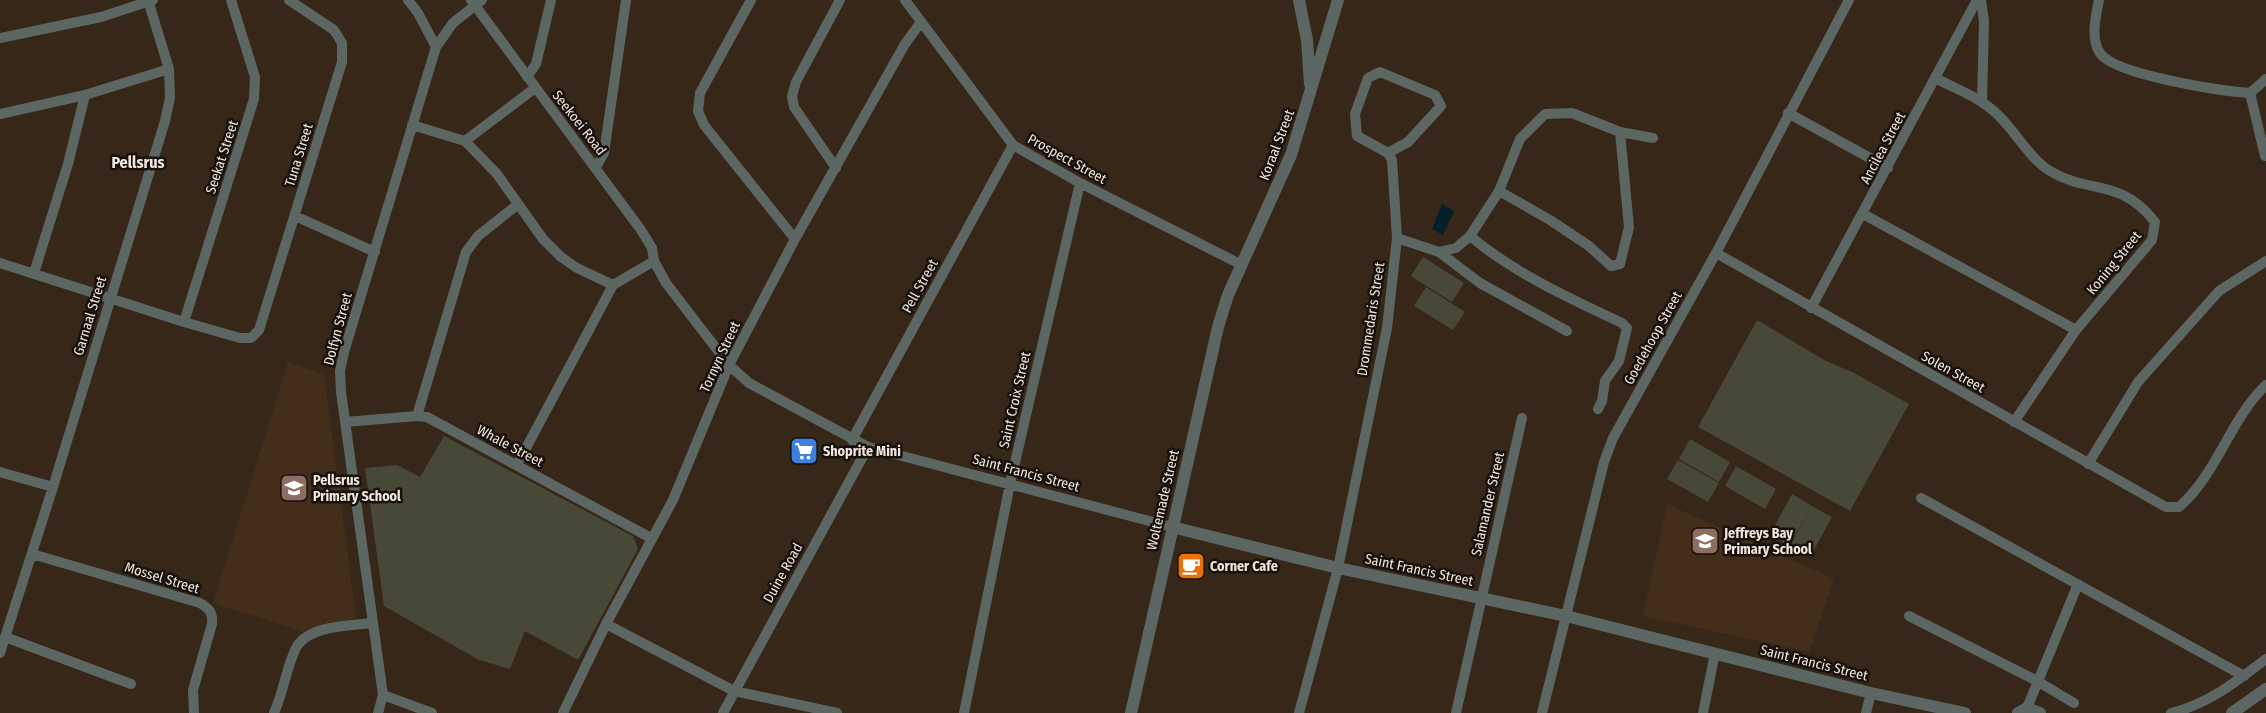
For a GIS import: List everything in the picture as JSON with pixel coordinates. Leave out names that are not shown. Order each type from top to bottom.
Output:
[{"type":"street","points":[[0,38],[101,17],[150,0]]},
{"type":"street","name":"Garnaal Street","points":[[0,653],[53,488],[165,121],[170,98],[169,69],[150,0]]},
{"type":"street","name":"Seekat Street","points":[[184,322],[254,99],[255,77],[231,0]]},
{"type":"street","name":"Tuna Street","points":[[184,322],[240,338],[251,338],[259,330],[342,62],[342,43],[334,30],[289,0]]},
{"type":"street","points":[[408,0],[418,13],[436,47]]},
{"type":"street","points":[[527,77],[536,64],[551,0]]},
{"type":"street","points":[[596,167],[604,153],[626,0]]},
{"type":"street","points":[[751,0],[700,93],[698,111],[704,125],[795,239]]},
{"type":"street","points":[[836,168],[794,108],[792,96],[796,82],[840,0]]},
{"type":"street","name":"Prospect Street","points":[[905,0],[1013,144],[1080,183],[1242,265]]},
{"type":"street","points":[[1299,0],[1307,40],[1310,97]]},
{"type":"street","name":"Koraal Street","points":[[1228,294],[1292,155],[1338,0]]},
{"type":"street","name":"Goedehoop Street","points":[[1542,713],[1604,462],[1613,438],[1716,253],[1849,0]]},
{"type":"street","name":"Ancilea Street","points":[[1811,308],[1977,0]]},
{"type":"street","points":[[1981,0],[1984,21],[1982,102]]},
{"type":"street","points":[[2099,0],[2095,20],[2096,38],[2100,53],[2113,64],[2217,90],[2250,94]]},
{"type":"street","name":"Dolfyn Street","points":[[378,713],[383,695],[345,422],[340,371],[344,352],[436,47],[454,23],[476,2]]},
{"type":"street","name":"Seekoei Road","points":[[476,2],[535,88],[642,230],[652,248],[654,261],[666,283],[729,365]]},
{"type":"street","name":"Tornyn Street","points":[[563,713],[606,624],[673,500],[729,365],[795,239],[905,44],[921,22]]},
{"type":"street","points":[[1,117],[85,95],[169,69]]},
{"type":"street","points":[[1380,72],[1435,95],[1441,106],[1408,142],[1388,153],[1357,136],[1355,114],[1368,78],[1380,72]]},
{"type":"street","name":"Koning Street","points":[[1935,78],[1982,102],[1998,115],[2036,159],[2050,171],[2065,178],[2111,189],[2129,197],[2146,211],[2155,222],[2152,240],[2076,330],[2014,422]]},
{"type":"street","points":[[2250,94],[2266,79]]},
{"type":"street","points":[[465,141],[535,88]]},
{"type":"street","points":[[2250,94],[2265,156]]},
{"type":"street","points":[[34,273],[68,164],[85,95]]},
{"type":"street","points":[[1439,252],[1456,248],[1470,236],[1499,191],[1520,139],[1545,114],[1572,112],[1620,132],[1653,138]]},
{"type":"street","points":[[1788,113],[1888,168]]},
{"type":"street","points":[[412,125],[465,141],[497,174],[517,205],[543,239],[561,257],[578,268],[613,285]]},
{"type":"street","points":[[1499,191],[1550,220],[1589,246],[1611,266],[1616,266],[1620,264],[1629,227],[1620,132]]},
{"type":"street","name":"Pell Street","points":[[852,440],[1013,144]]},
{"type":"street","name":"Drommedaris Street","points":[[1299,713],[1338,568],[1387,328],[1397,238],[1392,160],[1388,153]]},
{"type":"street","name":"Saint Croix Street","points":[[964,713],[1010,484],[1080,183]]},
{"type":"street","points":[[417,416],[466,252],[478,236],[517,205]]},
{"type":"street","points":[[1863,214],[2076,330]]},
{"type":"street","points":[[295,216],[375,252]]},
{"type":"street","points":[[1470,236],[1493,256],[1567,297],[1622,322],[1627,328],[1619,362],[1605,381],[1602,401],[1598,409]]},
{"type":"street","points":[[1397,238],[1439,252],[1480,283],[1567,331]]},
{"type":"street","name":"Solen Street","points":[[1716,253],[2166,507],[2179,507],[2189,498],[2216,462],[2255,396],[2266,385]]},
{"type":"street","points":[[517,465],[613,285],[654,261]]},
{"type":"street","points":[[2088,464],[2138,382],[2219,291],[2266,261]]},
{"type":"street","points":[[0,263],[184,322]]},
{"type":"street","name":"Woltemade Street","points":[[1131,713],[1218,327],[1228,294]]},
{"type":"street","name":"Saint Francis Street","points":[[729,365],[749,383],[868,447],[1172,527],[1338,568],[1566,616],[1871,693],[1965,713]]},
{"type":"street","name":"Whale Street","points":[[345,422],[417,416],[427,417],[651,538]]},
{"type":"street","name":"Salamander Street","points":[[1456,713],[1522,418]]},
{"type":"street","name":"Duine Road","points":[[723,713],[868,447]]},
{"type":"street","points":[[0,472],[53,488]]},
{"type":"street","points":[[1920,498],[2244,676]]},
{"type":"street","name":"Mossel Street","points":[[32,554],[200,603],[210,609],[212,624],[193,690],[194,713]]},
{"type":"street","points":[[2040,713],[2022,710],[2037,680],[2078,584]]},
{"type":"street","points":[[1909,616],[2037,680],[2074,703]]},
{"type":"street","points":[[274,713],[296,648],[304,639],[318,631],[372,623]]},
{"type":"street","points":[[606,624],[734,691],[837,713]]},
{"type":"street","points":[[5,637],[131,684]]},
{"type":"street","points":[[1703,713],[1715,653]]},
{"type":"street","points":[[2171,713],[2185,710],[2222,692],[2266,659]]},
{"type":"street","points":[[2232,713],[2266,689]]},
{"type":"street","points":[[1866,713],[1871,693]]},
{"type":"street","points":[[383,695],[432,713]]},
{"type":"shaded area","name":"Pellsrus Primary School","points":[[288,362],[324,374],[356,618],[304,632],[213,603]]},
{"type":"shaded area","name":"Jeffreys Bay Primary School","points":[[1667,504],[1834,579],[1809,652],[1643,616]]},
{"type":"green space","points":[[1423,257],[1464,283],[1452,302],[1411,276]]},
{"type":"green space","points":[[1426,287],[1465,312],[1453,330],[1414,306]]},
{"type":"green space","points":[[1757,320],[1824,360],[1854,373],[1909,404],[1850,511],[1698,427]]},
{"type":"green space","points":[[444,436],[633,536],[638,549],[578,660],[525,631],[510,669],[479,660],[384,606],[365,468],[397,465],[420,477]]},
{"type":"green space","points":[[1690,439],[1730,462],[1719,482],[1679,459]]},
{"type":"green space","points":[[1678,460],[1719,483],[1708,502],[1667,479]]},
{"type":"green space","points":[[1736,466],[1776,489],[1765,509],[1725,486]]},
{"type":"green space","points":[[1792,494],[1812,506],[1789,546],[1770,535]]},
{"type":"green space","points":[[1812,506],[1832,517],[1810,557],[1790,546]]},
{"type":"water","points":[[1442,204],[1454,211],[1443,235],[1432,229]]},
{"type":"place","name":"Shoprite Mini","points":[[804,451]]},
{"type":"place","name":"Pellsrus Primary School","points":[[294,488]]},
{"type":"place","name":"Jeffreys Bay Primary School","points":[[1705,541]]},
{"type":"place","name":"Corner Cafe","points":[[1191,566]]},
{"type":"district","name":"Pellsrus","points":[[138,162]]}]
